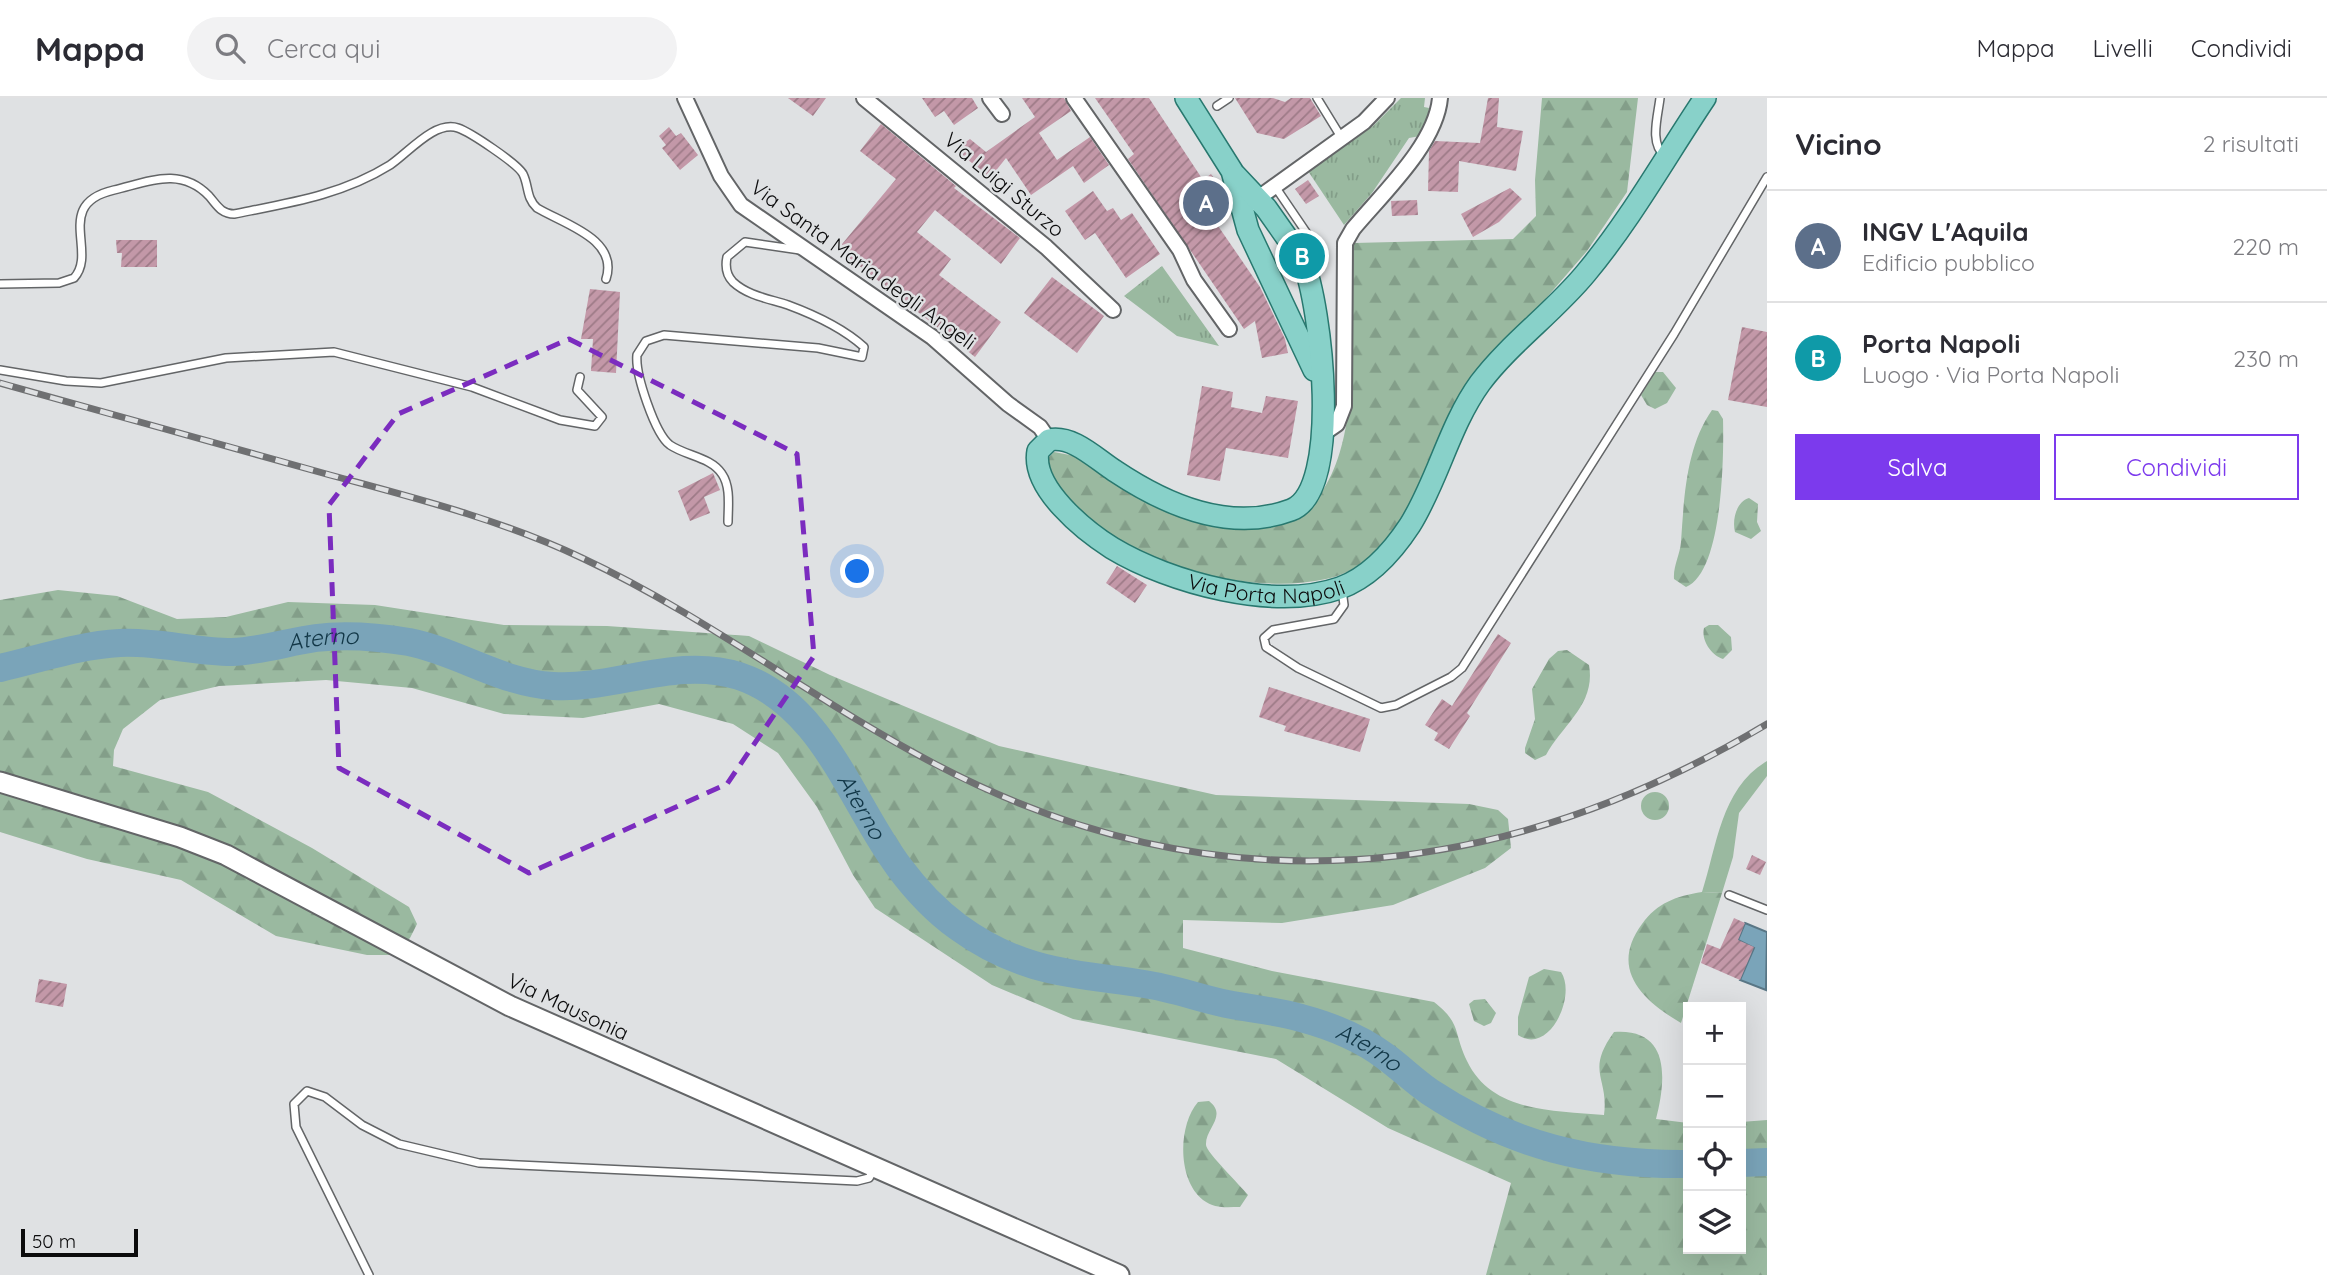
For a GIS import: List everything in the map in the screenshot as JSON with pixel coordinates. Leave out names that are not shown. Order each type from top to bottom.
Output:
[{"type":"main road","points":[[1049,440],[1070,442],[1170,504],[1201,513],[1248,517],[1278,514],[1303,503],[1316,481],[1324,433],[1316,315],[1303,250],[1232,171],[1186,98]]},
{"type":"main road","name":"Via Porta Napoli","points":[[1049,440],[1040,448],[1037,458],[1059,503],[1095,536],[1138,562],[1196,583],[1244,592],[1300,594],[1341,587],[1372,569],[1399,541],[1418,512],[1463,412],[1480,384],[1585,274],[1705,98]]},
{"type":"main road","points":[[1258,197],[1251,235],[1307,353],[1322,399]]},
{"type":"main road","name":"Via Mausonia","points":[[0,782],[180,837],[226,855],[509,1006],[1119,1275]]},
{"type":"street","name":"Via Santa Maria degli Angeli","points":[[685,98],[733,195],[746,209],[953,354],[999,396],[1043,429],[1049,440]]},
{"type":"street","name":"Via Luigi Sturzo","points":[[864,98],[1046,247],[1113,310]]},
{"type":"street","points":[[990,98],[1002,114]]},
{"type":"street","points":[[1074,98],[1180,250],[1191,275],[1229,329]]},
{"type":"street","points":[[1258,197],[1375,113],[1387,98]]},
{"type":"street","points":[[1324,433],[1337,424],[1344,406],[1345,243],[1353,229],[1430,136],[1438,117],[1440,98]]},
{"type":"lane","points":[[1217,106],[1230,98]]},
{"type":"lane","points":[[1317,98],[1341,137]]},
{"type":"lane","points":[[1660,98],[1655,141],[1658,150],[1665,157]]},
{"type":"lane","points":[[0,284],[59,283],[74,278],[80,266],[80,217],[90,201],[100,193],[154,178],[181,178],[200,188],[223,212],[234,214],[335,192],[384,169],[433,132],[450,127],[465,131],[520,170],[530,200],[537,208],[601,245],[608,261],[606,279]]},
{"type":"lane","points":[[1341,587],[1344,605],[1334,619],[1273,630],[1264,638],[1266,647],[1298,668],[1381,708],[1396,705],[1458,671],[1520,580],[1674,334],[1767,177]]},
{"type":"lane","points":[[728,522],[728,491],[724,476],[715,466],[678,450],[663,438],[643,388],[637,355],[646,341],[664,335],[818,348],[862,357],[865,349],[851,337],[807,313],[749,293],[731,280],[726,269],[730,254],[745,242],[804,250]]},
{"type":"lane","points":[[0,370],[66,381],[101,383],[226,358],[334,352],[472,387],[560,420],[595,426],[601,417],[577,390],[580,377]]},
{"type":"lane","points":[[1729,895],[1767,910]]},
{"type":"lane","points":[[369,1275],[296,1127],[294,1104],[307,1091],[325,1097],[362,1125],[399,1144],[479,1163],[857,1181],[869,1178],[875,1167]]},
{"type":"highlighted area","points":[[569,339],[797,454],[814,656],[727,784],[529,873],[339,768],[329,505],[398,414]]},
{"type":"green space","points":[[1401,98],[1425,98],[1424,107],[1429,108],[1427,125],[1420,136],[1409,138],[1372,193],[1344,225],[1308,171],[1373,126]]},
{"type":"green space","points":[[1542,98],[1638,98],[1627,192],[1587,251],[1535,311],[1394,531],[1372,555],[1356,567],[1326,579],[1260,583],[1224,578],[1188,570],[1122,541],[1093,522],[1070,500],[1050,469],[1048,458],[1054,452],[1075,456],[1141,498],[1298,517],[1321,493],[1336,463],[1346,428],[1352,351],[1354,243],[1513,239],[1536,216],[1535,180]]},
{"type":"green space","points":[[1162,266],[1219,346],[1177,336],[1124,296]]},
{"type":"green space","points":[[1655,372],[1663,372],[1676,388],[1667,403],[1655,409],[1647,405],[1641,395]]},
{"type":"green space","points":[[1712,410],[1718,411],[1723,419],[1719,511],[1708,559],[1698,577],[1686,587],[1674,579],[1681,542],[1685,491],[1697,440]]},
{"type":"green space","points":[[1749,498],[1758,504],[1757,522],[1761,531],[1751,539],[1735,532],[1734,527],[1738,507]]},
{"type":"green space","points":[[58,590],[117,596],[177,619],[226,617],[288,602],[375,605],[504,625],[607,626],[749,636],[830,675],[999,746],[1216,795],[1469,804],[1498,810],[1508,819],[1511,848],[1485,868],[1393,905],[1282,923],[1183,920],[1183,948],[1272,971],[1434,1002],[1449,1016],[1467,1061],[1478,1078],[1492,1091],[1526,1106],[1604,1115],[1604,1092],[1599,1066],[1605,1045],[1614,1032],[1633,1033],[1646,1038],[1655,1047],[1662,1073],[1656,1119],[1683,1122],[1683,1254],[1746,1254],[1746,1122],[1767,1120],[1767,1275],[1486,1275],[1511,1183],[1388,1128],[1276,1059],[1073,1019],[992,985],[875,908],[853,875],[817,807],[778,753],[733,724],[659,704],[583,718],[504,714],[412,688],[326,680],[219,686],[160,700],[123,729],[114,750],[113,766],[208,792],[312,848],[409,907],[417,924],[410,938],[391,955],[367,955],[276,936],[181,880],[87,859],[0,832],[0,600]]},
{"type":"green space","points":[[1718,625],[1731,637],[1732,650],[1723,659],[1715,654],[1706,642],[1703,633],[1704,628]]},
{"type":"green space","points":[[1567,650],[1589,665],[1588,691],[1546,755],[1535,760],[1525,753],[1535,719],[1532,689],[1549,659],[1558,651]]},
{"type":"green space","points":[[1767,761],[1767,776],[1739,813],[1733,857],[1722,893],[1702,892],[1730,802],[1752,772]]},
{"type":"green space","points":[[1655,792],[1665,796],[1669,806],[1665,816],[1655,820],[1645,816],[1641,806],[1645,796]]},
{"type":"green space","points":[[1702,892],[1722,893],[1688,1002],[1683,1002],[1681,1023],[1643,993],[1630,969],[1629,955],[1633,940],[1648,917],[1661,906]]},
{"type":"green space","points":[[1544,969],[1561,972],[1565,982],[1563,1008],[1549,1031],[1540,1037],[1529,1039],[1518,1035],[1518,1017],[1529,977]]},
{"type":"green space","points":[[1485,999],[1496,1013],[1491,1023],[1484,1026],[1474,1021],[1469,1004],[1474,1000]]},
{"type":"green space","points":[[1209,1101],[1214,1107],[1216,1117],[1206,1145],[1217,1162],[1248,1195],[1240,1207],[1221,1207],[1207,1203],[1194,1191],[1188,1179],[1183,1152],[1187,1124],[1198,1102]]},
{"type":"water","points":[[1745,923],[1767,932],[1766,990],[1740,980],[1754,948],[1738,940]]},
{"type":"building","points":[[788,98],[826,98],[813,116]]},
{"type":"building","points":[[922,98],[972,98],[978,108],[954,125],[944,111],[935,117]]},
{"type":"building","points":[[1022,98],[1064,98],[1071,111],[1039,133],[1057,160],[1090,137],[1109,165],[1084,183],[1073,166],[1031,195],[1006,158],[990,178],[955,149],[970,139],[986,152],[1035,117]]},
{"type":"building","points":[[1095,98],[1149,98],[1203,180],[1211,174],[1224,192],[1229,215],[1216,223],[1260,287],[1285,339],[1288,353],[1262,358],[1255,321],[1244,329],[1128,159],[1134,154]]},
{"type":"building","points":[[1235,98],[1273,98],[1285,102],[1291,98],[1310,98],[1321,116],[1284,139],[1257,133]]},
{"type":"building","points":[[1488,98],[1499,98],[1497,127],[1523,131],[1516,171],[1459,161],[1458,192],[1428,191],[1429,151],[1435,141],[1480,143]]},
{"type":"building","points":[[881,124],[956,186],[954,188],[1020,238],[1001,264],[935,210],[917,232],[951,259],[939,275],[1001,322],[975,357],[838,249],[896,179],[860,151]]},
{"type":"building","points":[[669,127],[676,136],[681,133],[698,155],[680,170],[662,148],[666,145],[659,136]]},
{"type":"building","points":[[1308,180],[1319,196],[1306,204],[1295,189]]},
{"type":"building","points":[[1510,188],[1522,199],[1499,222],[1473,237],[1461,214]]},
{"type":"building","points":[[1093,191],[1107,211],[1113,208],[1121,220],[1132,213],[1160,254],[1126,278],[1095,233],[1085,240],[1065,211]]},
{"type":"building","points":[[1417,200],[1418,215],[1392,216],[1391,201]]},
{"type":"building","points":[[116,240],[157,240],[157,267],[121,267],[122,253],[117,253]]},
{"type":"building","points":[[1052,277],[1104,316],[1077,353],[1024,313]]},
{"type":"building","points":[[590,289],[620,292],[616,373],[591,371],[593,339],[581,339]]},
{"type":"building","points":[[1742,327],[1767,332],[1767,407],[1728,400]]},
{"type":"building","points":[[1202,386],[1233,392],[1231,407],[1262,413],[1266,396],[1298,401],[1288,458],[1226,448],[1220,481],[1187,475]]},
{"type":"building","points":[[713,473],[720,490],[704,497],[710,513],[690,521],[678,491]]},
{"type":"building","points":[[1117,566],[1147,585],[1135,603],[1106,583]]},
{"type":"building","points":[[1498,634],[1511,643],[1467,713],[1470,716],[1449,749],[1434,740],[1438,733],[1425,725],[1442,699],[1452,706]]},
{"type":"building","points":[[1269,687],[1370,719],[1360,752],[1284,731],[1286,726],[1259,717]]},
{"type":"building","points":[[1752,855],[1766,862],[1760,875],[1746,869]]},
{"type":"building","points":[[1734,918],[1745,923],[1738,940],[1754,947],[1740,980],[1701,963],[1707,944],[1720,949]]},
{"type":"building","points":[[39,979],[67,984],[63,1007],[35,1002]]},
{"type":"waterway","name":"Aterno","points":[[0,668],[105,644],[148,644],[232,652],[316,638],[351,636],[409,642],[516,679],[553,686],[576,686],[669,671],[716,671],[739,676],[768,690],[793,709],[814,732],[882,842],[927,900],[958,927],[1004,954],[1048,969],[1154,986],[1312,1021],[1366,1044],[1430,1092],[1461,1111],[1522,1139],[1585,1156],[1618,1161],[1683,1164]]},
{"type":"waterway","name":"Aterno","points":[[1746,1163],[1767,1162]]},
{"type":"railway","points":[[0,383],[426,501],[552,544],[673,606],[935,764],[1040,811],[1146,843],[1251,859],[1356,860],[1460,846],[1564,819],[1666,778],[1767,724]]},
{"type":"place","name":"INGV L'Aquila","points":[[1206,203]]},
{"type":"place","name":"Porta Napoli","points":[[1302,256]]}]
